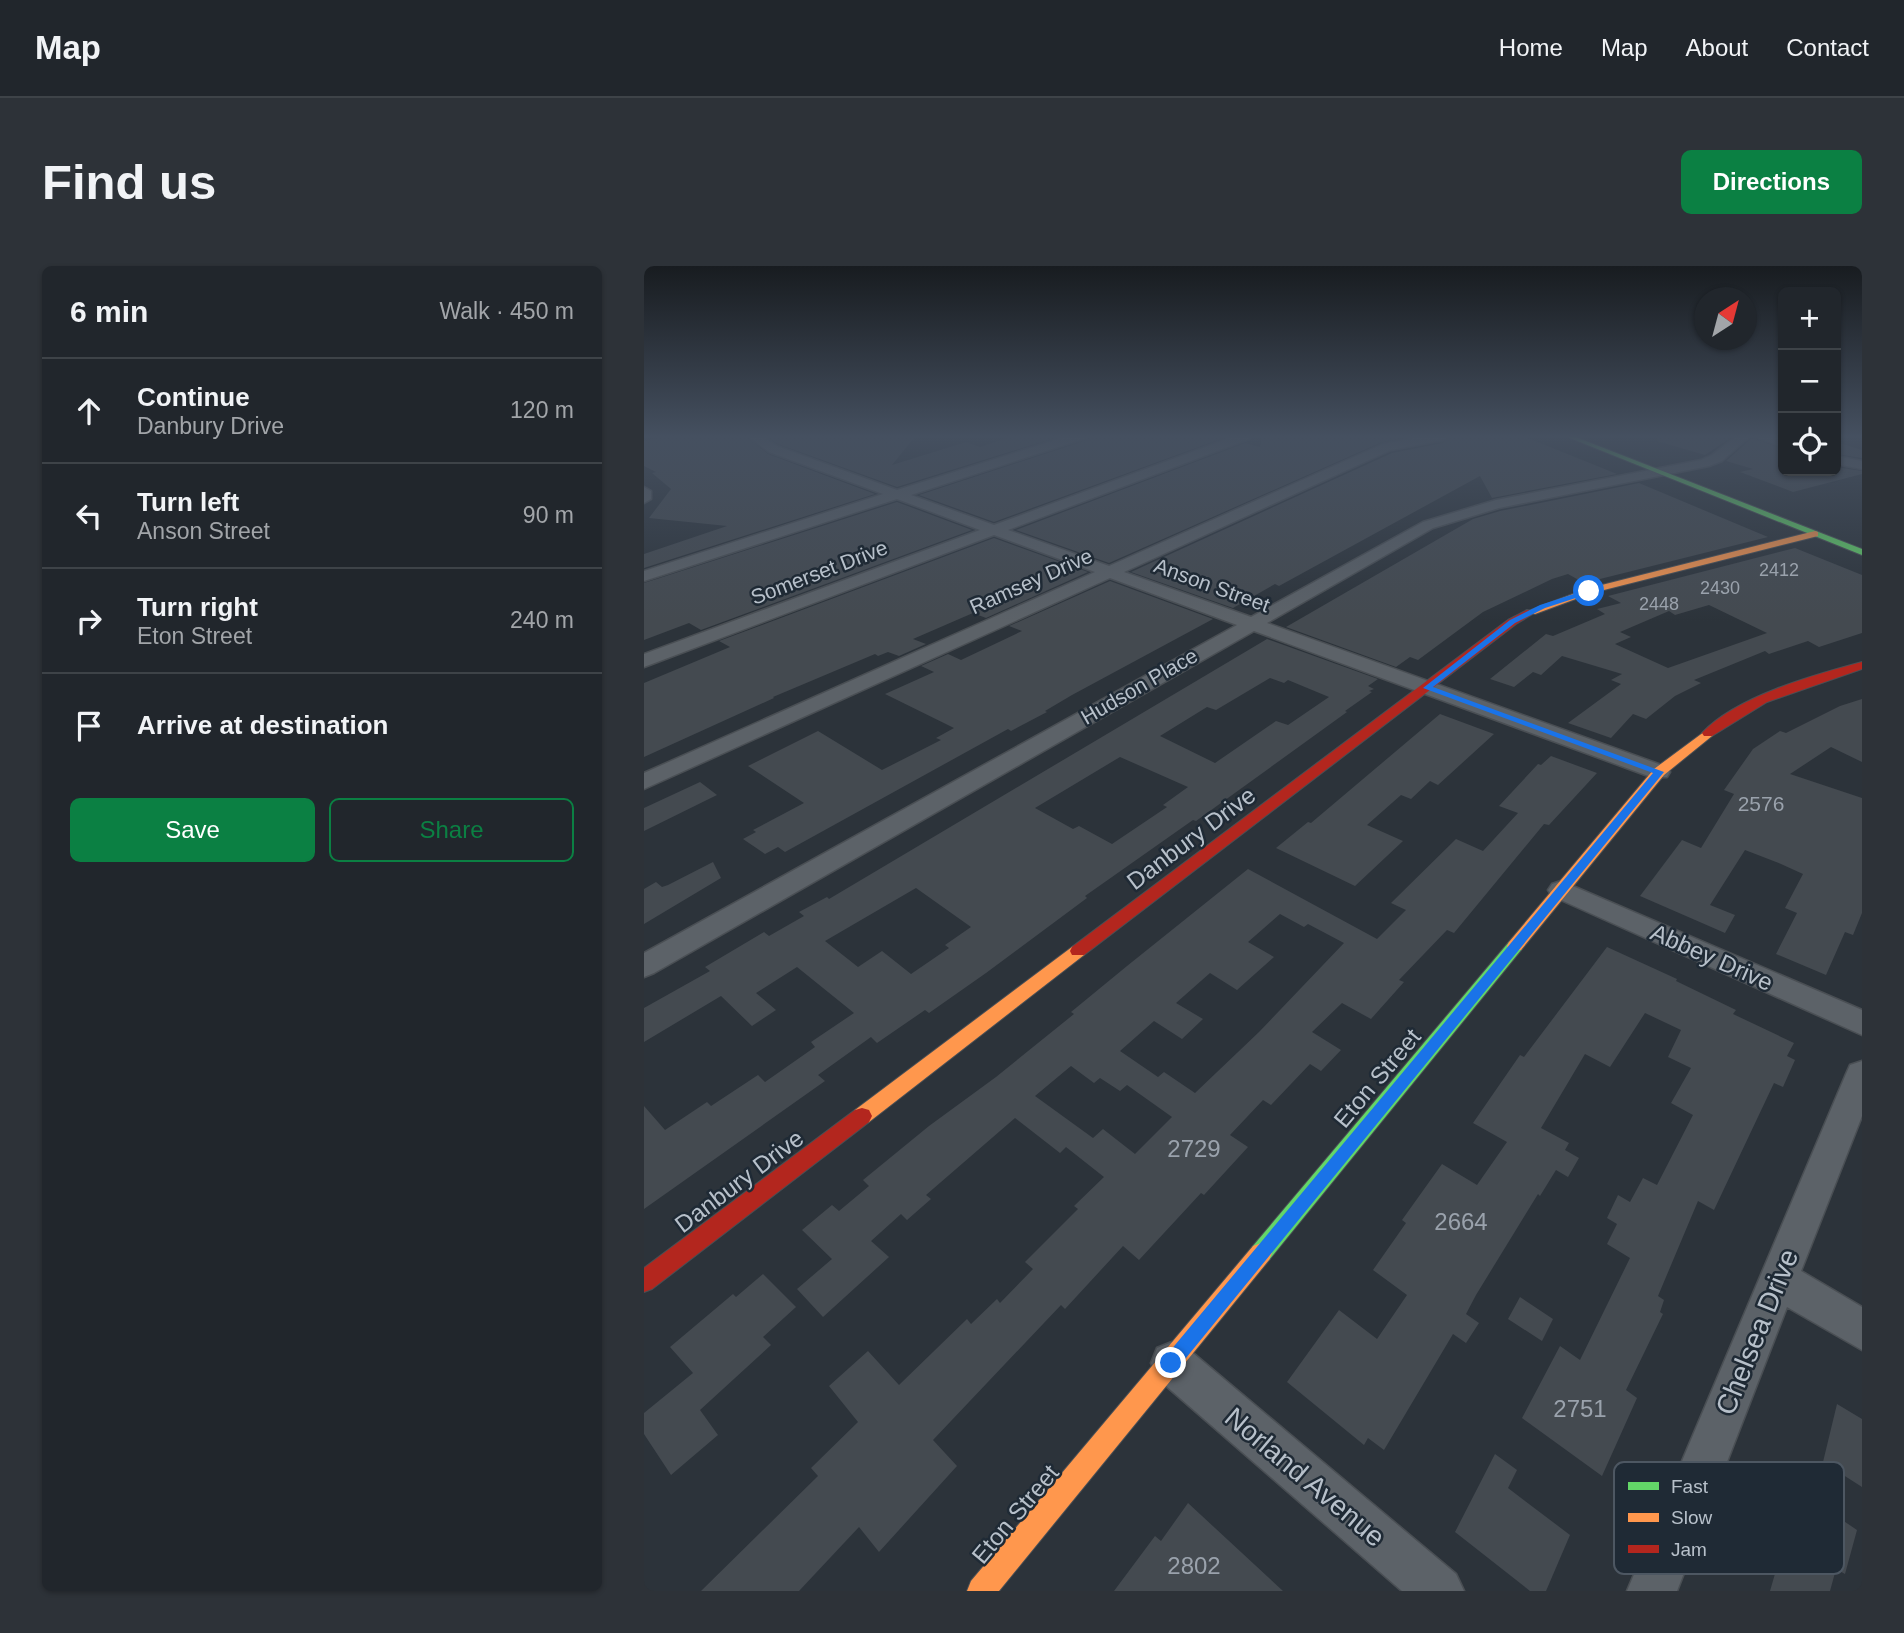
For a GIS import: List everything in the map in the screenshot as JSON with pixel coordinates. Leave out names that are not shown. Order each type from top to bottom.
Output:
[{"type":"street","points":[[644,576],[886,498]]},
{"type":"street","name":"Anson Street","points":[[903,498],[1659,772]]},
{"type":"street","name":"Somerset Drive","points":[[644,661],[1078,498]]},
{"type":"street","name":"Ramsey Drive","points":[[644,782],[1272,498]]},
{"type":"street","name":"Hudson Place","points":[[644,967],[1427,525],[1496,504],[1528,498]]},
{"type":"street","points":[[1725,498],[1862,552]]},
{"type":"street","name":"Danbury Drive","points":[[644,1281],[1512,622],[1543,606],[1589,591],[1815,534]]},
{"type":"street","name":"Eton Street","points":[[981,1591],[1659,772],[1733,712],[1758,700],[1862,664]]},
{"type":"street","name":"Abbey Drive","points":[[1561,890],[1862,1023]]},
{"type":"street","name":"Chelsea Drive","points":[[1705,1462],[1862,1073]]},
{"type":"street","points":[[1779,1280],[1862,1330]]},
{"type":"street","name":"Norland Avenue","points":[[1171,1363],[1439,1591]]},
{"type":"street","name":"Chelsea Drive","points":[[1652,1591],[1659,1574]]},
{"type":"building","points":[[664,498],[863,498],[644,568],[644,554],[727,526],[649,518]]},
{"type":"building","points":[[927,498],[1060,498],[994,522]]},
{"type":"building","points":[[1101,498],[1256,498],[1109,563],[1016,530]]},
{"type":"building","points":[[1294,498],[1440,498],[1279,586],[1275,584],[1233,608],[1131,572]]},
{"type":"building","points":[[1565,498],[1674,498],[1768,537],[1584,583],[1568,574],[1552,579],[1483,612],[1418,660],[1410,657],[1396,667],[1286,627],[1473,519]]},
{"type":"building","points":[[897,502],[972,530],[701,630],[689,623],[644,640],[644,583]]},
{"type":"building","points":[[994,538],[1088,572],[986,618],[973,613],[913,639],[926,644],[899,656],[888,652],[878,656],[875,654],[773,697],[644,757],[644,683],[730,647],[719,641]]},
{"type":"building","points":[[1795,548],[1862,575],[1862,633],[1819,647],[1808,641],[1769,654],[1765,651],[1694,680],[1701,683],[1675,696],[1646,719],[1633,714],[1611,738],[1568,723],[1621,684],[1611,680],[1622,674],[1562,656],[1541,675],[1533,672],[1514,687],[1490,679],[1546,634],[1553,636],[1605,614],[1597,609],[1621,603],[1608,596]],"holes":[[[1709,605],[1767,633],[1668,668],[1615,644],[1631,637],[1620,632],[1669,611],[1675,615]]]},
{"type":"building","points":[[1110,581],[1213,619],[1072,695],[1045,711],[1047,712],[1011,731],[1008,729],[785,852],[778,847],[765,854],[743,839],[756,832],[753,830],[804,803],[748,766],[818,731],[882,770],[941,740],[936,738],[954,728],[885,694],[934,672],[921,666],[948,654],[961,660],[1022,631],[1009,626]]},
{"type":"building","points":[[1267,639],[1378,679],[1368,686],[1374,689],[1369,691],[1372,692],[1345,711],[1347,712],[1196,821],[1193,820],[1085,896],[1087,898],[986,973],[929,1013],[925,1010],[877,1043],[871,1037],[818,1075],[825,1081],[644,1209],[644,1106],[665,1130],[707,1102],[711,1106],[758,1075],[765,1082],[815,1047],[811,1042],[854,1013],[797,967],[756,993],[776,1010],[752,1026],[721,996],[644,1042],[644,1008],[710,971],[705,967],[764,932],[769,936],[804,916],[799,912],[827,897],[829,899]],"holes":[[[1270,678],[1284,683],[1288,680],[1329,697],[1288,725],[1276,721],[1215,763],[1160,736],[1207,707],[1216,710]],[[1120,757],[1188,787],[1163,805],[1167,807],[1112,844],[1079,826],[1073,829],[1035,808]],[[916,888],[971,927],[945,945],[949,948],[911,974],[882,951],[858,967],[825,941]]]},
{"type":"building","points":[[1862,699],[1862,762],[1831,747],[1790,774],[1862,798],[1862,913],[1853,935],[1845,932],[1826,975],[1776,954],[1797,913],[1785,908],[1803,874],[1781,864],[1745,850],[1710,905],[1735,915],[1725,933],[1640,896],[1682,840],[1701,848],[1734,794],[1724,790],[1753,749],[1780,731],[1786,733],[1840,706]]},
{"type":"building","points":[[1440,714],[1494,734],[1438,785],[1430,781],[1411,799],[1401,795],[1367,825],[1403,841],[1355,886],[1276,848],[1308,822],[1311,823]]},
{"type":"building","points":[[1551,756],[1597,773],[1549,825],[1544,824],[1454,933],[1447,930],[1399,980],[1404,982],[1371,1019],[1342,1003],[1312,1032],[1341,1050],[1321,1071],[1310,1064],[1271,1105],[1263,1100],[1230,1135],[1248,1147],[1204,1195],[1201,1193],[1139,1260],[1123,1246],[1065,1309],[1061,1305],[933,1440],[957,1466],[879,1552],[859,1527],[799,1591],[701,1591],[818,1476],[811,1468],[858,1422],[829,1386],[868,1351],[899,1385],[967,1319],[971,1324],[997,1299],[1000,1303],[1033,1269],[1025,1262],[1078,1209],[1074,1206],[1104,1177],[1066,1147],[1060,1153],[1015,1118],[926,1195],[931,1199],[907,1220],[901,1214],[871,1241],[889,1257],[823,1317],[797,1289],[832,1259],[802,1230],[832,1205],[839,1211],[869,1186],[863,1180],[1074,1014],[1071,1012],[1248,869],[1377,939],[1406,910],[1391,903],[1456,839],[1483,851],[1518,813],[1499,806],[1538,764],[1541,765]],"holes":[[[1280,914],[1304,927],[1308,924],[1344,943],[1259,1032],[1195,1093],[1164,1072],[1158,1077],[1120,1051],[1154,1021],[1182,1039],[1203,1019],[1176,1003],[1210,973],[1237,990],[1274,957],[1248,942]],[[1071,1066],[1094,1083],[1100,1078],[1120,1091],[1127,1085],[1172,1117],[1135,1154],[1103,1129],[1093,1138],[1035,1096]]]},
{"type":"building","points":[[700,782],[717,795],[644,831],[644,808]]},
{"type":"building","points":[[713,862],[721,878],[644,924],[644,889],[656,882],[662,887],[668,885]]},
{"type":"building","points":[[1607,947],[1677,979],[1676,981],[1736,1010],[1733,1014],[1794,1043],[1787,1056],[1795,1060],[1783,1087],[1774,1083],[1714,1210],[1698,1201],[1658,1296],[1664,1300],[1660,1312],[1663,1314],[1626,1390],[1637,1398],[1602,1476],[1522,1418],[1560,1346],[1580,1360],[1630,1258],[1607,1244],[1617,1224],[1607,1218],[1618,1195],[1630,1202],[1643,1178],[1657,1185],[1693,1115],[1671,1103],[1691,1068],[1668,1057],[1681,1030],[1645,1013],[1610,1067],[1585,1054],[1541,1128],[1569,1143],[1565,1150],[1579,1158],[1568,1177],[1556,1170],[1540,1196],[1538,1194],[1476,1295],[1466,1314],[1479,1323],[1466,1343],[1453,1334],[1384,1450],[1368,1438],[1364,1445],[1287,1382],[1339,1310],[1377,1339],[1407,1295],[1373,1270],[1406,1223],[1402,1220],[1442,1164],[1477,1185],[1507,1142],[1473,1123],[1520,1055],[1524,1057]]},
{"type":"building","points":[[763,1274],[796,1307],[763,1337],[771,1345],[700,1410],[718,1435],[671,1475],[644,1434],[644,1413],[693,1373],[670,1347],[733,1294],[736,1297]]},
{"type":"building","points":[[1520,1297],[1553,1319],[1542,1341],[1508,1319]]},
{"type":"building","points":[[1837,1404],[1862,1419],[1862,1487],[1844,1475],[1844,1462],[1823,1462]]},
{"type":"building","points":[[1495,1454],[1517,1470],[1508,1488],[1570,1535],[1546,1591],[1530,1591],[1455,1532]]},
{"type":"building","points":[[1188,1503],[1283,1591],[1114,1591],[1155,1536],[1161,1541]]},
{"type":"building","points":[[1844,1521],[1857,1530],[1844,1573]]},
{"type":"building","points":[[1775,1574],[1835,1574],[1830,1591],[1770,1591]]},
{"type":"traffic: fast","points":[[1725,498],[1862,552]]},
{"type":"traffic: fast","points":[[1261,1253],[1515,946]]},
{"type":"traffic: slow","points":[[1531,612],[1589,591],[1815,534]]},
{"type":"traffic: slow","points":[[1515,946],[1659,772],[1708,733]]},
{"type":"traffic: slow","points":[[862,1116],[1078,951]]},
{"type":"traffic: slow","points":[[981,1591],[1261,1253]]},
{"type":"traffic: jam","points":[[1078,951],[1512,622],[1531,612]]},
{"type":"traffic: jam","points":[[1708,733],[1763,700],[1862,665]]},
{"type":"traffic: jam","points":[[644,1281],[862,1116]]},
{"type":"route","points":[[1171,1363],[1659,772],[1427,688],[1512,622],[1543,606],[1589,591]]}]
